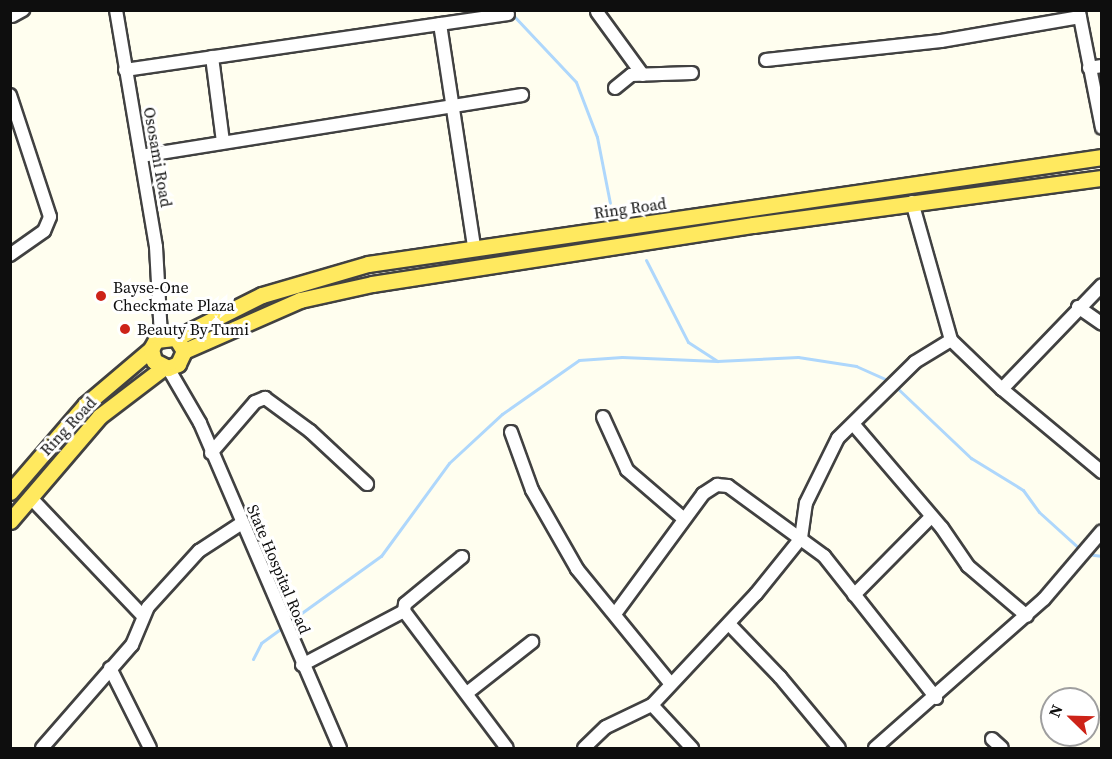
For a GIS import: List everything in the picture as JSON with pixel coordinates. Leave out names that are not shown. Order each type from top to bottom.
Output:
[{"type":"main road","name":"Ring Road","points":[[10,521],[99,416],[171,351],[295,284],[368,264],[474,247],[749,211],[1101,157]]},
{"type":"main road","name":"Ring Road","points":[[10,492],[85,405],[151,350],[171,351],[300,300],[352,288],[912,202],[1101,178]]},
{"type":"main road","points":[[151,350],[154,361],[171,351]]},
{"type":"street","name":"Ososami Road","points":[[116,10],[156,247],[160,310],[171,351]]},
{"type":"street","points":[[598,11],[643,75]]},
{"type":"street","points":[[125,70],[508,14]]},
{"type":"street","points":[[766,60],[941,41],[1079,14],[1095,67],[1101,128]]},
{"type":"street","points":[[440,24],[451,109],[474,247]]},
{"type":"street","points":[[212,57],[223,142]]},
{"type":"street","points":[[615,88],[631,75],[692,74]]},
{"type":"street","points":[[10,95],[41,185],[50,223],[10,255]]},
{"type":"street","points":[[141,156],[451,109],[522,95]]},
{"type":"street","points":[[912,202],[951,340],[1002,389],[1101,471]]},
{"type":"street","points":[[1002,389],[1101,285]]},
{"type":"street","points":[[1078,307],[1101,324]]},
{"type":"street","points":[[584,748],[606,727],[652,705],[670,683],[729,624],[801,538],[800,524],[818,473],[838,438],[854,425],[900,375],[951,340]]},
{"type":"street","name":"State Hospital Road","points":[[171,351],[211,453],[340,748]]},
{"type":"street","points":[[211,453],[255,402],[265,398],[310,431],[367,484]]},
{"type":"street","points":[[603,417],[627,470],[684,519]]},
{"type":"street","points":[[854,425],[931,517],[968,566],[1027,615]]},
{"type":"street","points":[[511,432],[542,508],[588,584],[670,683]]},
{"type":"street","points":[[615,614],[684,519],[711,487],[728,486],[824,556],[936,698]]},
{"type":"street","points":[[30,497],[142,615]]},
{"type":"street","points":[[854,595],[931,517]]},
{"type":"street","points":[[42,748],[132,645],[142,615],[199,551],[242,523]]},
{"type":"street","points":[[875,748],[936,698],[1027,615],[1089,549],[1101,531]]},
{"type":"street","points":[[462,557],[405,604],[404,611],[507,748]]},
{"type":"street","points":[[302,665],[404,611]]},
{"type":"street","points":[[729,624],[780,676],[839,748]]},
{"type":"street","points":[[467,693],[532,642]]},
{"type":"street","points":[[110,668],[150,748]]},
{"type":"street","points":[[652,705],[692,748]]},
{"type":"street","points":[[992,739],[1002,748]]},
{"type":"waterway","points":[[512,14],[576,82],[597,137],[610,203]]},
{"type":"waterway","points":[[646,260],[688,342],[717,361],[798,357],[856,366],[890,381]]},
{"type":"waterway","points":[[289,622],[381,556],[449,463],[502,414],[579,360],[622,357],[717,361]]},
{"type":"waterway","points":[[895,386],[971,458],[1023,490],[1039,512],[1082,551]]},
{"type":"waterway","points":[[1087,554],[1102,556]]},
{"type":"waterway","points":[[253,659],[261,643],[284,626]]},
{"type":"place","name":"Bayse-One Checkmate Plaza","points":[[101,296]]},
{"type":"place","name":"Beauty By Tumi","points":[[125,329]]}]
